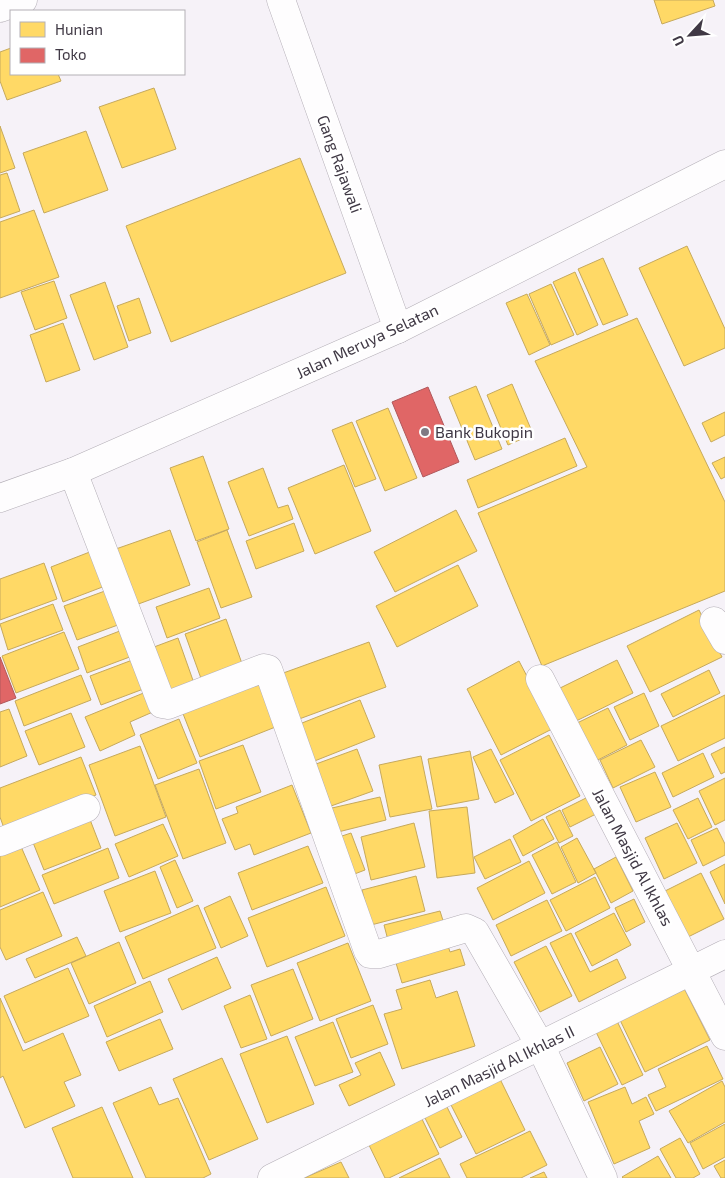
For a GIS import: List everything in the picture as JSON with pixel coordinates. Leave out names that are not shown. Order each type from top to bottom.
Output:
[{"type":"street","points":[[0,8],[23,0]]},
{"type":"street","name":"Gang Rajawali","points":[[281,0],[398,329]]},
{"type":"street","name":"Jalan Meruya Selatan","points":[[0,498],[73,472],[398,329],[725,164]]},
{"type":"street","points":[[73,472],[162,704],[168,705],[264,668],[268,669],[368,951],[370,954],[378,954],[466,928],[472,929],[478,934],[540,1045],[603,1178]]},
{"type":"street","name":"Jalan Masjid Al Ikhlas","points":[[540,679],[725,1036]]},
{"type":"street","points":[[0,842],[86,808]]},
{"type":"street","name":"Jalan Masjid Al Ikhlas II","points":[[272,1178],[725,954]]},
{"type":"building: Hunian","points":[[654,0],[713,0],[715,6],[662,24]]},
{"type":"building: Hunian","points":[[10,48],[10,75],[58,75],[61,81],[7,100],[0,81],[0,52]]},
{"type":"building: Hunian","points":[[154,88],[176,149],[122,168],[99,107]]},
{"type":"building: Hunian","points":[[0,126],[15,168],[0,173]]},
{"type":"building: Hunian","points":[[86,131],[108,190],[44,213],[23,153]]},
{"type":"building: Hunian","points":[[300,158],[346,273],[171,342],[126,226]]},
{"type":"building: Hunian","points":[[7,173],[20,211],[0,218],[0,175]]},
{"type":"building: Hunian","points":[[34,210],[59,277],[0,298],[0,222]]},
{"type":"building: Hunian","points":[[687,246],[725,329],[725,348],[684,366],[639,268]]},
{"type":"building: Hunian","points":[[603,258],[628,315],[603,325],[578,269]]},
{"type":"building: Hunian","points":[[575,272],[598,325],[577,335],[553,282]]},
{"type":"building: Hunian","points":[[54,281],[67,318],[35,330],[21,292]]},
{"type":"building: Hunian","points":[[105,282],[128,347],[94,360],[70,295]]},
{"type":"building: Hunian","points":[[551,284],[574,335],[551,345],[529,294]]},
{"type":"building: Hunian","points":[[527,294],[550,345],[529,355],[506,303]]},
{"type":"building: Hunian","points":[[139,298],[151,333],[129,341],[117,306]]},
{"type":"building: Hunian","points":[[637,318],[725,502],[725,591],[542,666],[478,513],[587,467],[535,361]]},
{"type":"building: Hunian","points":[[63,323],[80,370],[46,382],[30,335]]},
{"type":"building: Hunian","points":[[512,384],[533,434],[508,445],[487,395]]},
{"type":"building: Hunian","points":[[476,386],[502,449],[475,460],[449,397]]},
{"type":"building: Hunian","points":[[388,408],[417,478],[385,491],[356,421]]},
{"type":"building: Hunian","points":[[725,412],[725,435],[711,442],[702,423]]},
{"type":"building: Hunian","points":[[352,422],[376,479],[355,487],[332,430]]},
{"type":"building: Hunian","points":[[565,438],[577,466],[478,508],[467,480]]},
{"type":"building: Hunian","points":[[203,456],[229,529],[196,541],[170,468]]},
{"type":"building: Hunian","points":[[725,457],[725,477],[721,479],[712,463]]},
{"type":"building: Hunian","points":[[344,465],[371,531],[315,554],[288,488]]},
{"type":"building: Hunian","points":[[263,468],[278,508],[288,505],[293,519],[249,536],[228,482]]},
{"type":"building: Hunian","points":[[456,510],[477,551],[395,592],[374,552]]},
{"type":"building: Hunian","points":[[294,523],[304,551],[256,569],[246,541]]},
{"type":"building: Hunian","points":[[170,530],[190,585],[133,606],[113,550]]},
{"type":"building: Hunian","points":[[227,530],[252,597],[221,608],[197,542]]},
{"type":"building: Hunian","points":[[100,548],[113,583],[63,602],[51,567]]},
{"type":"building: Hunian","points":[[44,563],[57,599],[0,620],[0,579]]},
{"type":"building: Hunian","points":[[458,565],[478,606],[397,647],[376,606]]},
{"type":"building: Hunian","points":[[113,588],[126,622],[77,640],[64,606]]},
{"type":"building: Hunian","points":[[209,588],[220,618],[167,638],[156,607]]},
{"type":"building: Hunian","points":[[53,604],[63,630],[8,650],[0,624]]},
{"type":"building: Hunian","points":[[699,610],[722,657],[650,692],[627,646]]},
{"type":"building: Hunian","points":[[226,619],[244,669],[203,684],[185,634]]},
{"type":"building: Hunian","points":[[125,629],[135,655],[87,673],[78,647]]},
{"type":"building: Hunian","points":[[64,632],[79,669],[16,693],[2,656]]},
{"type":"building: Hunian","points":[[178,638],[195,686],[164,697],[146,650]]},
{"type":"building: Hunian","points":[[369,642],[386,687],[291,722],[275,676]]},
{"type":"building: Hunian","points":[[135,659],[146,688],[101,705],[90,676]]},
{"type":"building: Hunian","points":[[617,660],[633,693],[570,724],[554,691]]},
{"type":"building: Hunian","points":[[519,661],[554,728],[501,755],[467,689]]},
{"type":"building: Hunian","points":[[709,670],[720,693],[673,717],[661,694]]},
{"type":"building: Hunian","points":[[263,674],[283,724],[200,757],[180,706]]},
{"type":"building: Hunian","points":[[81,675],[91,700],[24,726],[15,701]]},
{"type":"building: Hunian","points":[[146,692],[155,711],[130,722],[135,735],[100,751],[85,717]]},
{"type":"building: Hunian","points":[[644,693],[659,726],[630,740],[614,707]]},
{"type":"building: Hunian","points":[[725,695],[725,738],[678,761],[661,726]]},
{"type":"building: Hunian","points":[[360,700],[375,737],[312,762],[297,725]]},
{"type":"building: Hunian","points":[[608,708],[627,745],[594,762],[575,724]]},
{"type":"building: Hunian","points":[[9,709],[27,756],[0,767],[0,712]]},
{"type":"building: Hunian","points":[[71,713],[85,747],[39,765],[25,731]]},
{"type":"building: Hunian","points":[[179,719],[197,763],[158,779],[140,735]]},
{"type":"building: Hunian","points":[[549,735],[580,796],[531,821],[500,760]]},
{"type":"building: Hunian","points":[[641,740],[655,767],[613,788],[600,760]]},
{"type":"building: Hunian","points":[[243,745],[261,792],[216,809],[199,761]]},
{"type":"building: Hunian","points":[[140,746],[166,817],[115,836],[89,765]]},
{"type":"building: Hunian","points":[[725,747],[725,772],[721,774],[711,754]]},
{"type":"building: Hunian","points":[[357,749],[373,791],[331,806],[316,764]]},
{"type":"building: Hunian","points":[[491,749],[514,794],[495,803],[473,757]]},
{"type":"building: Hunian","points":[[470,751],[479,799],[437,807],[428,759]]},
{"type":"building: Hunian","points":[[703,753],[714,777],[673,797],[662,773]]},
{"type":"building: Hunian","points":[[421,756],[432,809],[390,817],[379,765]]},
{"type":"building: Hunian","points":[[81,757],[96,795],[5,831],[0,817],[0,788]]},
{"type":"building: Hunian","points":[[199,769],[226,843],[183,859],[155,785]]},
{"type":"building: Hunian","points":[[655,772],[671,807],[636,822],[620,787]]},
{"type":"building: Hunian","points":[[725,778],[725,820],[715,825],[699,791]]},
{"type":"building: Hunian","points":[[292,785],[311,833],[254,855],[250,844],[235,850],[222,819],[238,813],[236,807]]},
{"type":"building: Hunian","points":[[380,797],[386,820],[338,832],[332,808]]},
{"type":"building: Hunian","points":[[588,797],[596,814],[570,827],[562,810]]},
{"type":"building: Hunian","points":[[698,798],[712,827],[688,839],[673,810]]},
{"type":"building: Hunian","points":[[467,807],[475,873],[437,878],[429,811]]},
{"type":"building: Hunian","points":[[560,810],[573,836],[559,843],[546,817]]},
{"type":"building: Hunian","points":[[89,817],[101,848],[44,870],[32,840]]},
{"type":"building: Hunian","points":[[543,819],[554,839],[523,856],[513,836]]},
{"type":"building: Hunian","points":[[414,823],[425,867],[371,880],[361,837]]},
{"type":"building: Hunian","points":[[677,823],[697,863],[664,879],[645,838]]},
{"type":"building: Hunian","points":[[163,824],[178,856],[129,877],[115,844]]},
{"type":"building: Hunian","points":[[717,828],[725,844],[725,855],[703,866],[691,840]]},
{"type":"building: Hunian","points":[[351,833],[365,870],[344,878],[330,840]]},
{"type":"building: Hunian","points":[[577,838],[596,873],[578,883],[561,847]]},
{"type":"building: Hunian","points":[[510,839],[521,862],[485,879],[474,857]]},
{"type":"building: Hunian","points":[[19,842],[40,890],[0,907],[0,850]]},
{"type":"building: Hunian","points":[[557,842],[576,882],[552,894],[532,855]]},
{"type":"building: Hunian","points":[[308,846],[323,883],[252,910],[238,873]]},
{"type":"building: Hunian","points":[[108,848],[119,878],[54,904],[42,875]]},
{"type":"building: Hunian","points":[[616,857],[633,891],[611,903],[594,869]]},
{"type":"building: Hunian","points":[[175,860],[193,901],[177,908],[160,867]]},
{"type":"building: Hunian","points":[[529,861],[545,893],[493,920],[477,888]]},
{"type":"building: Hunian","points":[[725,864],[725,904],[710,872]]},
{"type":"building: Hunian","points":[[155,871],[171,913],[120,932],[104,891]]},
{"type":"building: Hunian","points":[[701,873],[724,919],[688,937],[665,891]]},
{"type":"building: Hunian","points":[[416,876],[425,911],[371,925],[362,890]]},
{"type":"building: Hunian","points":[[595,877],[610,908],[566,931],[550,900]]},
{"type":"building: Hunian","points":[[326,887],[345,936],[267,967],[248,918]]},
{"type":"building: Hunian","points":[[43,892],[62,936],[6,960],[0,947],[0,910]]},
{"type":"building: Hunian","points":[[230,896],[248,936],[221,948],[204,908]]},
{"type":"building: Hunian","points":[[634,899],[645,922],[626,932],[615,908]]},
{"type":"building: Hunian","points":[[547,900],[562,931],[511,956],[496,925]]},
{"type":"building: Hunian","points":[[198,905],[216,948],[143,979],[125,937]]},
{"type":"building: Hunian","points":[[440,911],[446,930],[389,944],[384,925]]},
{"type":"building: Hunian","points":[[614,913],[631,945],[592,966],[575,933]]},
{"type":"building: Hunian","points":[[571,933],[590,972],[617,959],[626,978],[579,1002],[550,943]]},
{"type":"building: Hunian","points":[[77,937],[86,956],[35,978],[26,959]]},
{"type":"building: Hunian","points":[[446,939],[450,952],[460,949],[465,965],[402,983],[393,953]]},
{"type":"building: Hunian","points":[[119,942],[136,983],[89,1004],[71,963]]},
{"type":"building: Hunian","points":[[348,943],[371,1001],[320,1021],[297,963]]},
{"type":"building: Hunian","points":[[546,946],[572,996],[540,1012],[514,962]]},
{"type":"building: Hunian","points":[[217,957],[231,988],[182,1010],[168,979]]},
{"type":"building: Hunian","points":[[68,968],[89,1016],[25,1043],[4,996]]},
{"type":"building: Hunian","points":[[293,969],[313,1019],[271,1036],[251,985]]},
{"type":"building: Hunian","points":[[430,980],[436,998],[457,991],[475,1046],[402,1069],[384,1014],[402,1009],[396,990]]},
{"type":"building: Hunian","points":[[150,981],[163,1012],[107,1037],[94,1006]]},
{"type":"building: Hunian","points":[[684,988],[710,1040],[645,1072],[620,1020]]},
{"type":"building: Hunian","points":[[250,995],[267,1039],[241,1048],[224,1006]]},
{"type":"building: Hunian","points":[[0,998],[23,1051],[63,1033],[81,1075],[64,1082],[75,1106],[25,1128],[3,1076],[0,1078]]},
{"type":"building: Hunian","points":[[373,1005],[388,1044],[351,1058],[336,1019]]},
{"type":"building: Hunian","points":[[160,1019],[173,1049],[119,1071],[106,1042]]},
{"type":"building: Hunian","points":[[617,1021],[643,1075],[622,1085],[596,1032]]},
{"type":"building: Hunian","points":[[333,1022],[353,1072],[315,1086],[295,1037]]},
{"type":"building: Hunian","points":[[287,1036],[314,1104],[267,1123],[240,1054]]},
{"type":"building: Hunian","points":[[707,1046],[723,1079],[656,1111],[648,1095],[666,1087],[658,1069]]},
{"type":"building: Hunian","points":[[600,1047],[618,1084],[584,1101],[567,1063]]},
{"type":"building: Hunian","points":[[380,1052],[395,1085],[349,1106],[339,1085],[361,1075],[355,1063]]},
{"type":"building: Hunian","points":[[222,1058],[258,1139],[209,1160],[173,1079]]},
{"type":"building: Hunian","points":[[500,1079],[525,1130],[476,1154],[450,1103]]},
{"type":"building: Hunian","points":[[722,1081],[725,1087],[725,1122],[688,1143],[669,1111]]},
{"type":"building: Hunian","points":[[151,1087],[159,1105],[178,1098],[211,1174],[203,1178],[146,1178],[113,1103]]},
{"type":"building: Hunian","points":[[625,1087],[632,1104],[646,1097],[654,1114],[639,1121],[650,1148],[614,1164],[588,1102]]},
{"type":"building: Hunian","points":[[443,1099],[462,1137],[440,1148],[421,1110]]},
{"type":"building: Hunian","points":[[102,1107],[133,1178],[73,1178],[52,1128]]},
{"type":"building: Hunian","points":[[421,1117],[439,1154],[389,1178],[385,1178],[368,1143]]},
{"type":"building: Hunian","points":[[725,1124],[725,1157],[703,1169],[690,1143]]},
{"type":"building: Hunian","points":[[530,1131],[547,1165],[521,1178],[467,1178],[460,1164]]},
{"type":"building: Hunian","points":[[680,1138],[700,1174],[693,1178],[676,1178],[660,1149]]},
{"type":"building: Hunian","points":[[658,1156],[671,1178],[622,1177]]},
{"type":"building: Hunian","points":[[440,1158],[450,1178],[399,1178]]},
{"type":"building: Hunian","points":[[725,1160],[725,1178],[721,1178],[714,1166]]},
{"type":"building: Hunian","points":[[341,1162],[349,1178],[304,1178]]},
{"type":"building: Hunian","points":[[544,1172],[547,1178],[530,1178]]},
{"type":"building: Toko","name":"Bank Bukopin","points":[[428,387],[459,462],[423,477],[392,402]]},
{"type":"building: Toko","points":[[0,657],[16,698],[0,704]]},
{"type":"place","name":"Bank Bukopin","points":[[425,432]]}]
